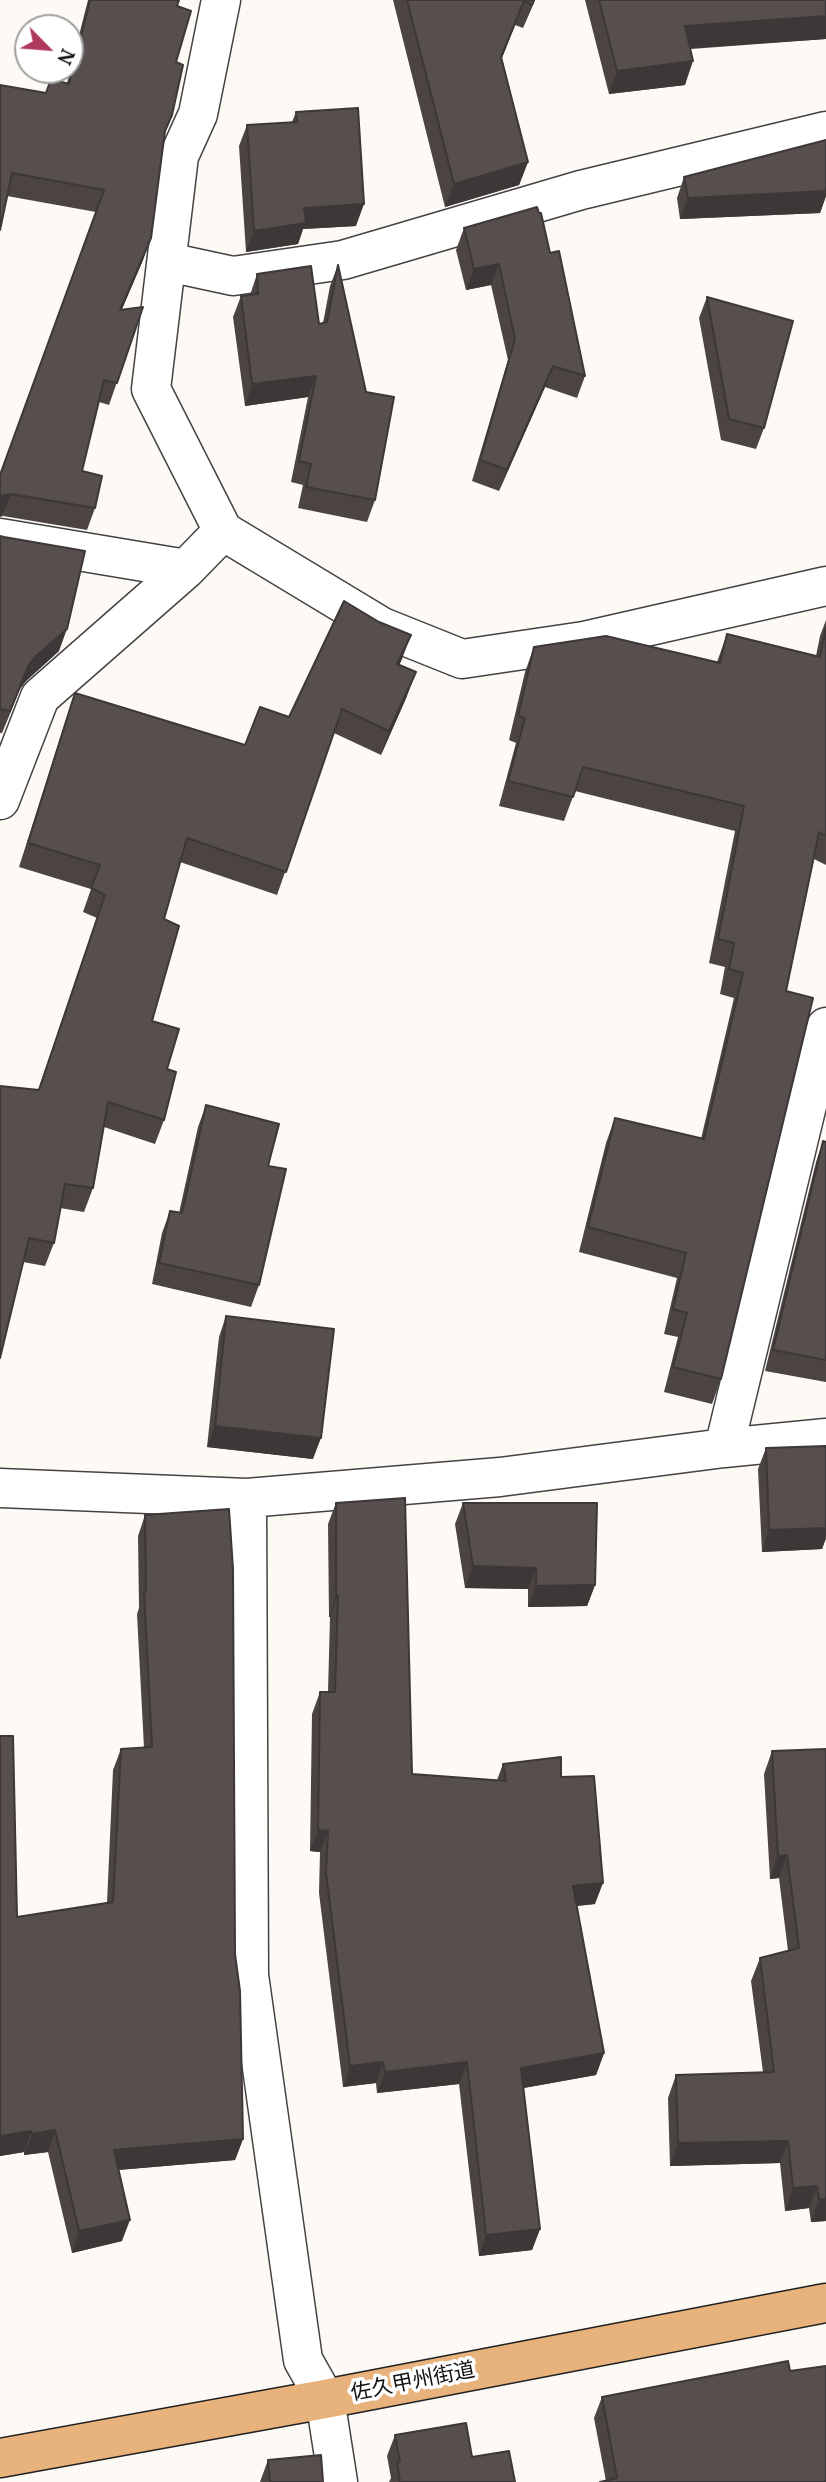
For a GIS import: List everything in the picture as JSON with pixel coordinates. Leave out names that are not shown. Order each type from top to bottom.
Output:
[{"type":"main road","name":"佐久甲州街道","points":[[0,2458],[826,2304]]},
{"type":"street","points":[[221,0],[198,114],[179,156],[151,389],[223,531],[382,627],[463,659],[584,641],[826,586]]},
{"type":"street","points":[[168,262],[233,276],[343,260],[581,190],[826,131]]},
{"type":"street","points":[[0,800],[40,697],[186,569],[223,531]]},
{"type":"street","points":[[0,538],[186,569]]},
{"type":"street","points":[[724,1448],[826,1027]]},
{"type":"street","points":[[0,1488],[247,1498],[500,1477],[724,1448],[826,1438]]},
{"type":"street","points":[[247,1498],[249,1975],[303,2360],[325,2399],[338,2482]]},
{"type":"building","points":[[90,0],[179,0],[177,6],[191,11],[176,62],[183,65],[172,115],[165,131],[151,238],[120,310],[143,307],[117,383],[104,380],[82,471],[102,476],[95,508],[11,494],[0,496],[0,475],[104,190],[12,173],[0,230],[0,85],[46,93],[49,84],[84,84],[84,24]]},
{"type":"building","points":[[407,0],[534,0],[532,5],[524,1],[501,57],[528,162],[454,184]]},
{"type":"building","points":[[599,0],[826,0],[826,16],[685,26],[693,61],[617,71]]},
{"type":"building","points":[[358,108],[364,204],[304,208],[306,223],[254,231],[247,125],[297,122],[296,112]]},
{"type":"building","points":[[826,140],[826,191],[688,198],[684,177]]},
{"type":"building","points":[[537,207],[541,213],[550,253],[559,251],[585,376],[553,366],[507,470],[480,460],[515,339],[499,264],[474,269],[464,228]]},
{"type":"building","points":[[338,265],[366,392],[394,397],[375,500],[306,487],[311,464],[299,461],[316,376],[252,384],[241,296],[258,294],[257,274],[311,266],[319,324],[327,322]]},
{"type":"building","points":[[707,297],[793,321],[764,428],[729,419]]},
{"type":"building","points":[[0,536],[85,551],[67,629],[28,666],[10,711],[0,709]]},
{"type":"building","points":[[344,601],[379,622],[411,635],[397,664],[416,672],[389,731],[342,709],[286,872],[187,838],[164,919],[179,926],[152,1021],[179,1029],[167,1069],[176,1072],[164,1120],[108,1102],[93,1188],[65,1184],[54,1243],[29,1238],[0,1358],[0,1086],[39,1090],[105,895],[91,888],[100,865],[28,843],[75,693],[245,745],[260,707],[289,717]]},
{"type":"building","points":[[826,627],[826,836],[819,832],[786,991],[813,998],[721,1379],[673,1367],[687,1313],[673,1309],[686,1253],[588,1227],[615,1118],[704,1139],[743,973],[729,969],[734,943],[718,939],[744,806],[583,767],[573,797],[508,781],[525,718],[518,716],[534,647],[606,636],[720,663],[727,634],[820,657]]},
{"type":"building","points":[[206,1105],[279,1124],[268,1166],[286,1169],[259,1285],[159,1263],[170,1211],[182,1213]]},
{"type":"building","points":[[823,1141],[826,1142],[826,1360],[773,1350]]},
{"type":"building","points":[[226,1316],[334,1329],[321,1438],[215,1426]]},
{"type":"building","points":[[826,1446],[826,1528],[769,1530],[766,1448]]},
{"type":"building","points":[[405,1498],[412,1774],[506,1781],[503,1764],[561,1757],[561,1777],[594,1776],[603,1883],[573,1886],[604,2053],[521,2068],[540,2229],[486,2235],[467,2062],[385,2072],[383,2062],[350,2066],[326,1872],[328,1831],[318,1830],[320,1692],[335,1692],[338,1595],[336,1503]]},
{"type":"building","points":[[463,1503],[597,1503],[595,1585],[536,1586],[536,1568],[473,1566]]},
{"type":"building","points":[[229,1509],[233,1569],[235,1954],[240,1991],[243,2139],[114,2150],[130,2220],[79,2231],[55,2130],[0,2136],[0,1736],[13,1736],[17,1917],[113,1902],[121,1749],[152,1747],[144,1592],[145,1515]]},
{"type":"building","points":[[826,1749],[826,2199],[819,2199],[817,2186],[793,2188],[788,2141],[678,2143],[676,2075],[774,2072],[760,1958],[799,1948],[787,1855],[778,1856],[772,1751]]},
{"type":"building","points":[[788,2361],[790,2371],[826,2366],[826,2482],[600,2482],[617,2478],[602,2397]]},
{"type":"building","points":[[466,2423],[472,2457],[509,2451],[515,2482],[400,2482],[397,2462],[400,2462],[395,2435]]},
{"type":"building","points":[[321,2455],[323,2482],[270,2482],[268,2460]]}]
